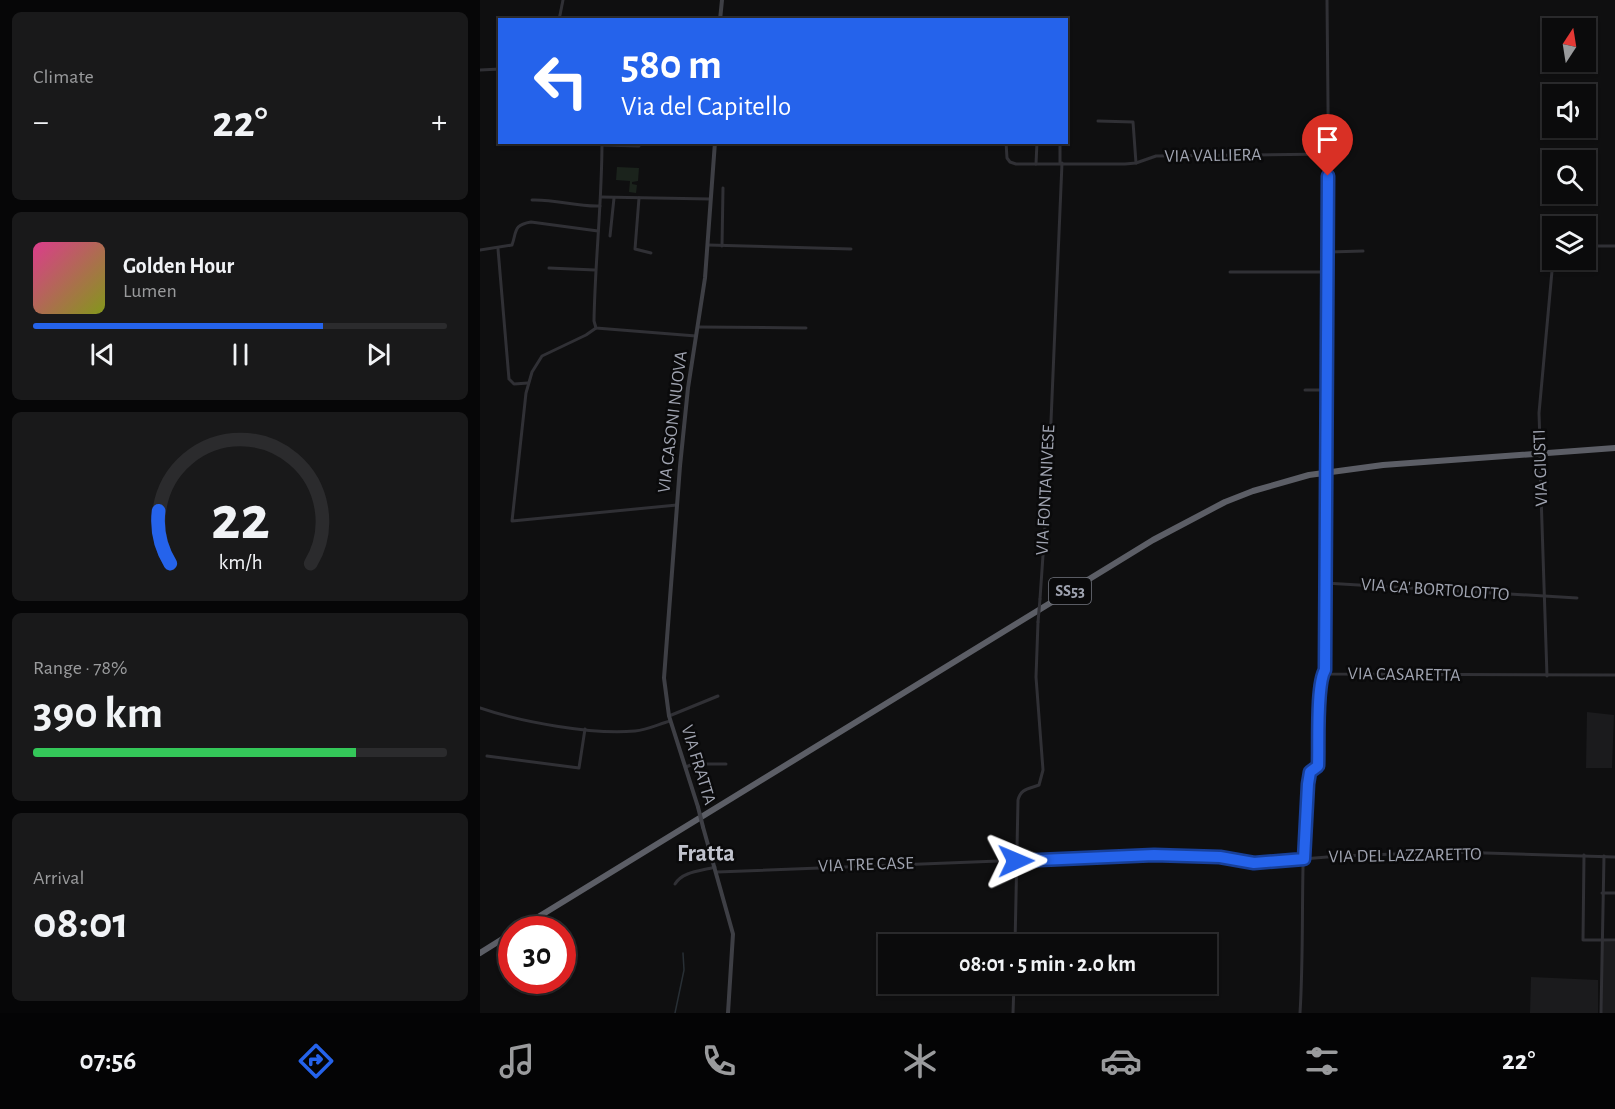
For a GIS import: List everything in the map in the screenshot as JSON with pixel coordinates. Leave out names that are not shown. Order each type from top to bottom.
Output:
[{"type":"highway","name":"SS53","points":[[540,916],[1153,540],[1225,502],[1286,481],[1354,468],[1615,448]]},
{"type":"highway","points":[[480,953],[498,942]]},
{"type":"main road","points":[[720,18],[722,0]]},
{"type":"main road","name":"VIA CASONI NUOVA","points":[[675,521],[687,398],[708,245],[714,144]]},
{"type":"main road","name":"VIA FRATTA","points":[[675,521],[664,678],[670,719],[698,807],[733,934],[728,1013]]},
{"type":"street","points":[[559,18],[563,0]]},
{"type":"street","name":"VIA CASARETTA","points":[[1327,0],[1329,272],[1325,670],[1330,674],[1615,675]]},
{"type":"street","points":[[480,70],[498,69]]},
{"type":"street","points":[[1098,121],[1133,122],[1136,163]]},
{"type":"street","points":[[596,328],[594,321],[595,270],[601,197],[602,144],[639,146]]},
{"type":"street","name":"VIA VALLIERA","points":[[1006,144],[1007,158],[1010,162],[1036,164],[1136,163],[1156,156],[1328,154]]},
{"type":"street","points":[[1036,164],[1037,144]]},
{"type":"street","name":"VIA FONTANIVESE","points":[[1015,934],[1020,793],[1040,785],[1042,780],[1036,677],[1048,468],[1060,144]]},
{"type":"street","points":[[722,246],[723,188]]},
{"type":"street","points":[[601,197],[710,199]]},
{"type":"street","points":[[610,236],[614,198]]},
{"type":"street","points":[[639,198],[635,249],[651,253]]},
{"type":"street","points":[[532,200],[600,206]]},
{"type":"street","points":[[480,250],[512,246],[517,228],[521,224],[531,222],[598,231]]},
{"type":"street","points":[[708,245],[851,249]]},
{"type":"street","points":[[1596,246],[1615,246]]},
{"type":"street","points":[[498,249],[508,379],[514,384],[528,383]]},
{"type":"street","points":[[1329,252],[1363,251]]},
{"type":"street","points":[[549,268],[595,270]]},
{"type":"street","name":"VIA GIUSTI","points":[[1547,676],[1539,413],[1552,270]]},
{"type":"street","points":[[1230,272],[1329,272]]},
{"type":"street","name":"VIA CASONI NUOVA","points":[[698,327],[806,328]]},
{"type":"street","points":[[676,505],[512,521],[528,383],[542,357],[596,328],[696,336]]},
{"type":"street","points":[[1305,390],[1327,390]]},
{"type":"street","name":"VIA CA' BORTOLOTTO","points":[[1325,583],[1577,598]]},
{"type":"street","points":[[1300,1013],[1308,784],[1310,772],[1318,766],[1321,683],[1325,670]]},
{"type":"street","points":[[480,708],[514,717],[585,729],[635,731],[670,719],[718,696]]},
{"type":"street","points":[[487,756],[579,768],[585,729]]},
{"type":"street","points":[[686,767],[726,764]]},
{"type":"street","name":"VIA DEL LAZZARETTO","points":[[1016,861],[1154,855],[1220,857],[1254,863],[1454,852],[1615,857]]},
{"type":"street","points":[[1584,855],[1583,940],[1615,940]]},
{"type":"street","points":[[1601,1013],[1604,856]]},
{"type":"street","name":"VIA TRE CASE","points":[[675,884],[686,874],[716,870],[1016,861]]},
{"type":"street","points":[[1602,892],[1615,893]]},
{"type":"street","points":[[1013,1013],[1014,994]]},
{"type":"shaded area","points":[[617,167],[639,168],[638,181],[632,182],[637,185],[636,193],[629,192],[630,181],[616,180]]},
{"type":"shaded area","points":[[1587,712],[1614,715],[1612,768],[1586,768]]},
{"type":"shaded area","points":[[1603,941],[1615,942],[1615,1013],[1602,1013]]},
{"type":"shaded area","points":[[1531,977],[1598,980],[1598,1013],[1530,1013]]},
{"type":"waterway","points":[[675,1013],[684,970],[683,953]]},
{"type":"district","name":"Fratta","points":[[706,854]]},
{"type":"route","points":[[1016,861],[1154,855],[1220,857],[1254,863],[1304,859],[1308,784],[1310,772],[1318,766],[1322,676],[1325,670],[1328,176]]}]
